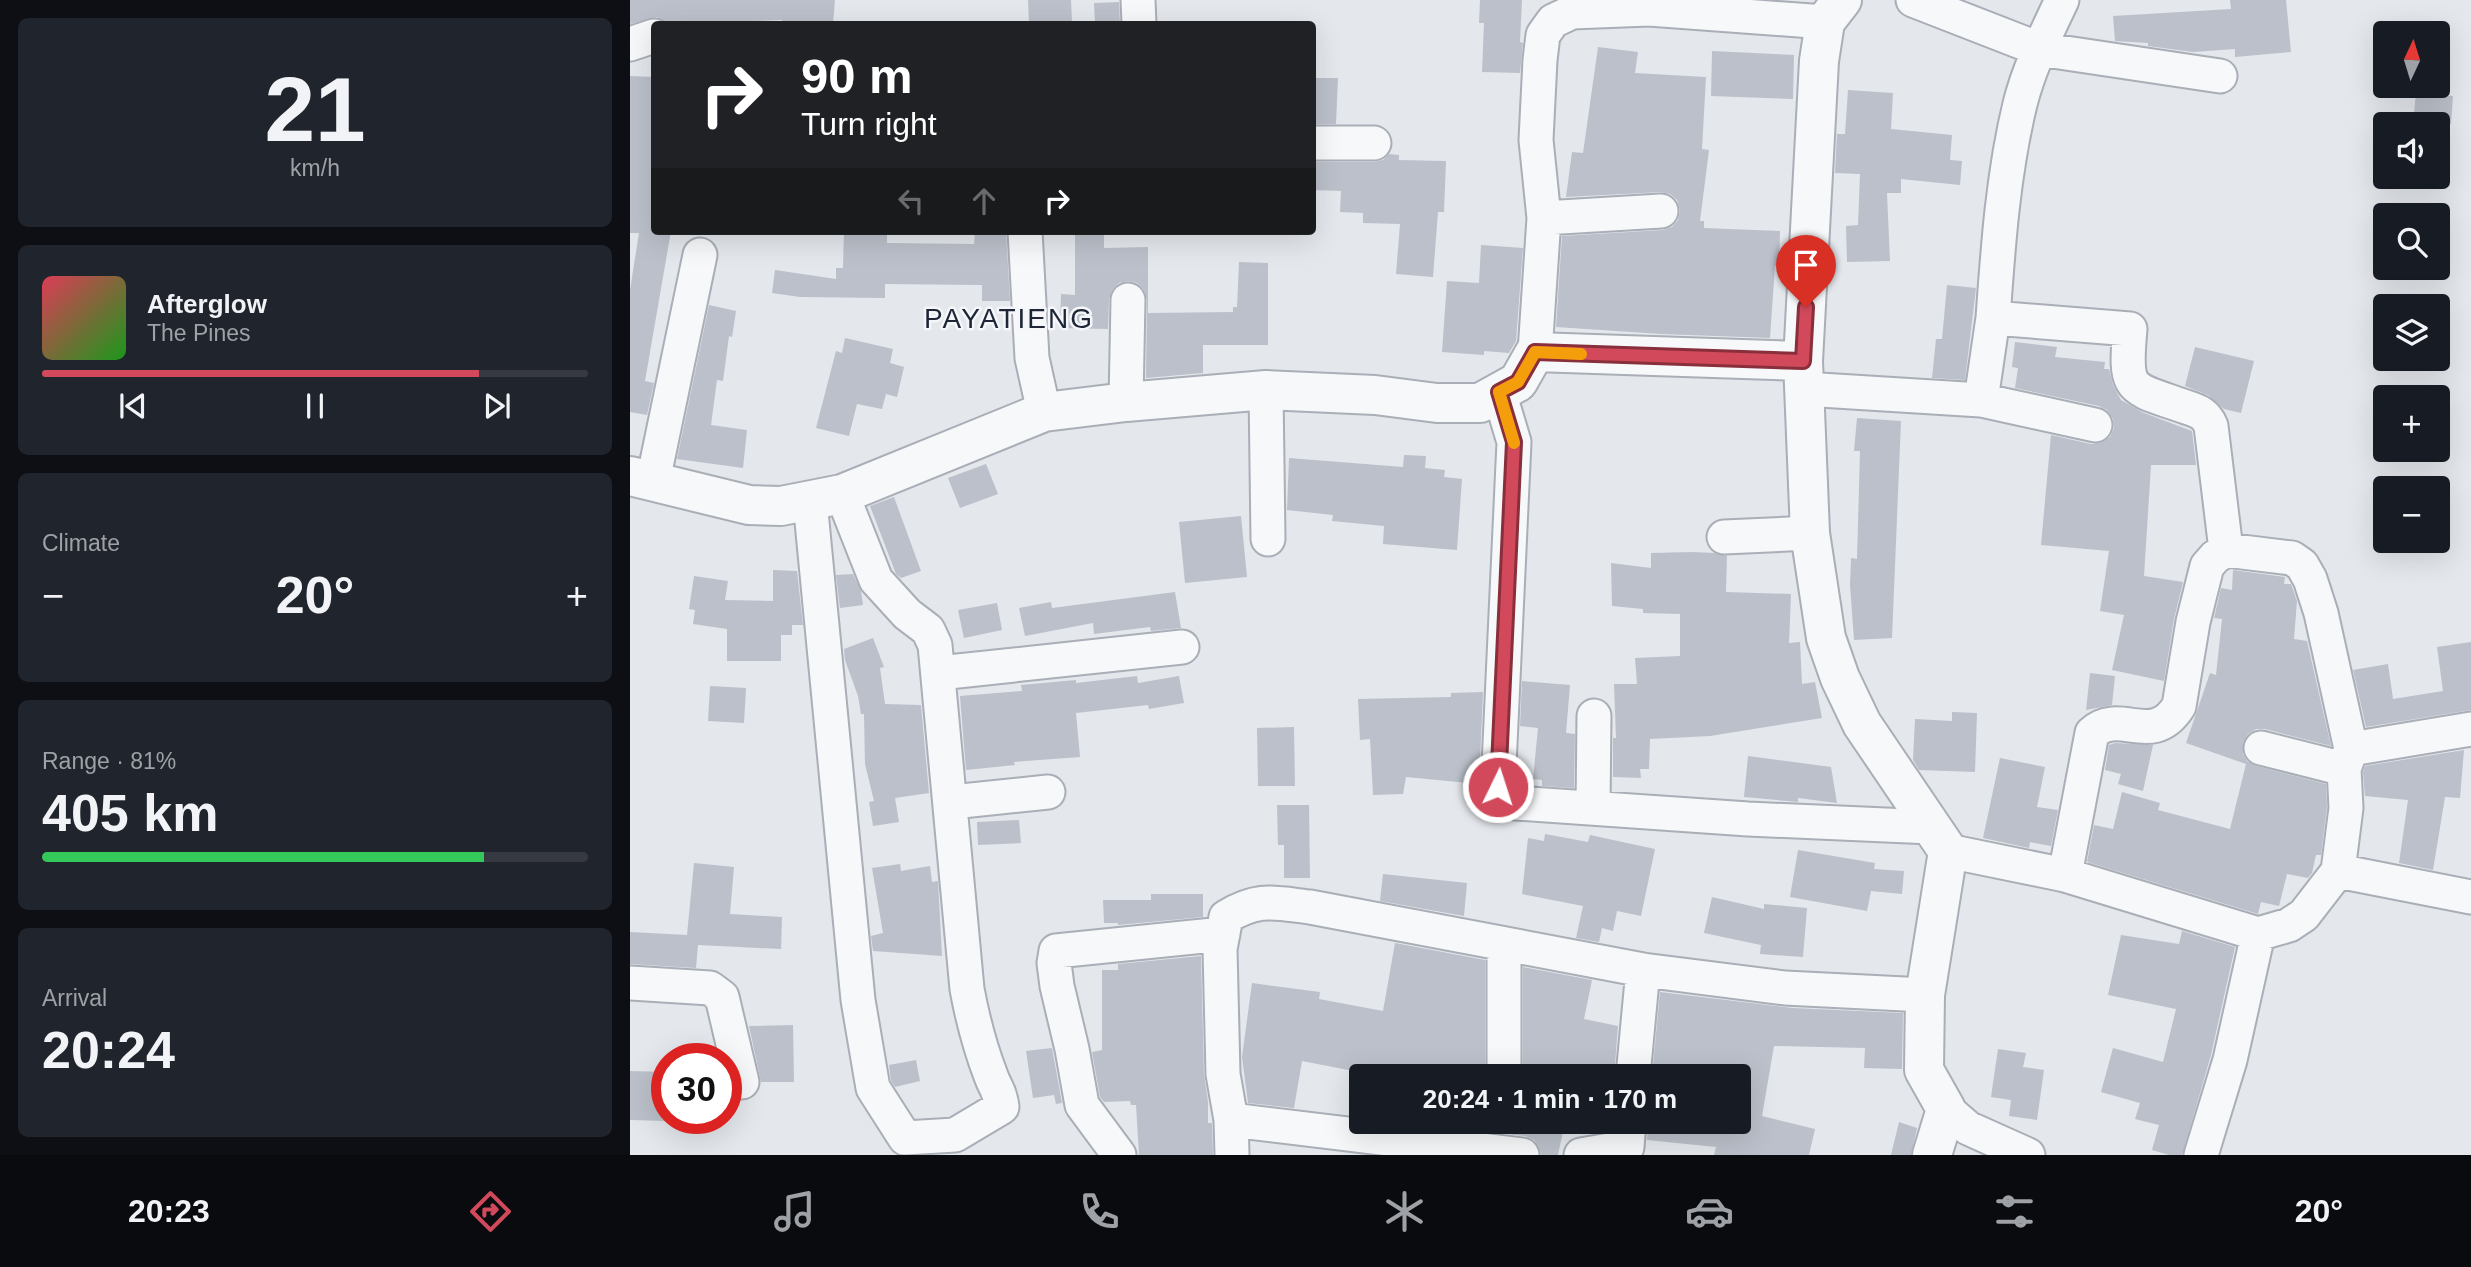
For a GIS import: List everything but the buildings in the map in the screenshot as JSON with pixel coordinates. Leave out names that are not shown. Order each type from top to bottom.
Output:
[{"type":"street","points":[[1138,0],[1139,21]]},
{"type":"street","points":[[1913,0],[2039,48],[2220,76]]},
{"type":"street","points":[[1981,400],[1993,318],[2007,169],[2020,103],[2039,48],[2062,0]]},
{"type":"street","points":[[700,255],[641,479],[749,505],[781,506],[826,498],[1044,412],[1266,390],[1375,395],[1437,403],[1480,402],[1518,382],[1535,352],[1544,218],[1536,140],[1543,35],[1553,21],[1572,12],[1649,4],[1833,11],[1819,61],[1804,375],[1810,533],[1826,638],[1840,678],[1862,724],[1939,839],[1925,995],[1924,1070],[1946,1109],[1968,1128],[2028,1155]]},
{"type":"street","points":[[630,44],[651,37]]},
{"type":"street","points":[[1316,143],[1374,143]]},
{"type":"street","points":[[1544,218],[1661,211]]},
{"type":"street","points":[[1025,235],[1032,358],[1044,412]]},
{"type":"street","points":[[1126,402],[1128,300]]},
{"type":"street","points":[[1993,318],[2130,329],[2127,364],[2131,381],[2137,390],[2207,416],[2211,426],[2226,550]]},
{"type":"street","points":[[1535,352],[1804,375],[1981,400],[2095,425]]},
{"type":"street","points":[[1266,390],[1268,539]]},
{"type":"street","points":[[1499,392],[1514,442],[1498,787],[1503,797],[1516,803],[1748,819],[1939,839],[2258,934],[2288,925],[2304,915],[2338,872],[2346,808],[2348,759],[2321,613],[2306,572],[2292,558],[2226,550],[2207,566],[2193,622],[2179,706],[2174,715],[2159,726],[2103,725],[2092,733],[2065,875]]},
{"type":"street","points":[[826,498],[876,580],[907,614],[928,630],[935,645],[969,1001],[991,1078],[1000,1091],[1002,1107],[955,1135],[905,1138],[873,1088],[858,1000],[826,498]]},
{"type":"street","points":[[1724,537],[1810,533]]},
{"type":"street","points":[[939,673],[1182,647]]},
{"type":"street","points":[[1593,808],[1594,716]]},
{"type":"street","points":[[2261,748],[2348,759],[2471,729]]},
{"type":"street","points":[[952,802],[1048,792]]},
{"type":"street","points":[[2338,872],[2471,897]]},
{"type":"street","points":[[1232,1155],[1231,1120],[1223,1074],[1220,949],[1226,917],[1245,906],[1267,902],[1310,907],[1643,970],[1785,988],[1925,995]]},
{"type":"street","points":[[1119,1155],[1082,1105],[1057,986],[1054,963],[1056,951],[1223,934]]},
{"type":"street","points":[[2201,1155],[2230,1060],[2258,934]]},
{"type":"street","points":[[1504,944],[1504,1064]]},
{"type":"street","points":[[1634,1064],[1643,970]]},
{"type":"street","points":[[630,983],[710,988],[722,997],[733,1043]]},
{"type":"street","points":[[1933,1155],[1946,1109]]},
{"type":"street","points":[[1231,1120],[1503,1142]]},
{"type":"street","points":[[1581,1155],[1627,1147],[1628,1134]]},
{"type":"slow traffic","points":[[1514,443],[1499,392],[1518,382],[1535,352],[1581,354]]},
{"type":"district","name":"PAYATIENG","points":[[1009,318]]},
{"type":"route","points":[[1498,787],[1505,684],[1514,442],[1499,392],[1518,382],[1535,352],[1803,361],[1806,307]]}]
